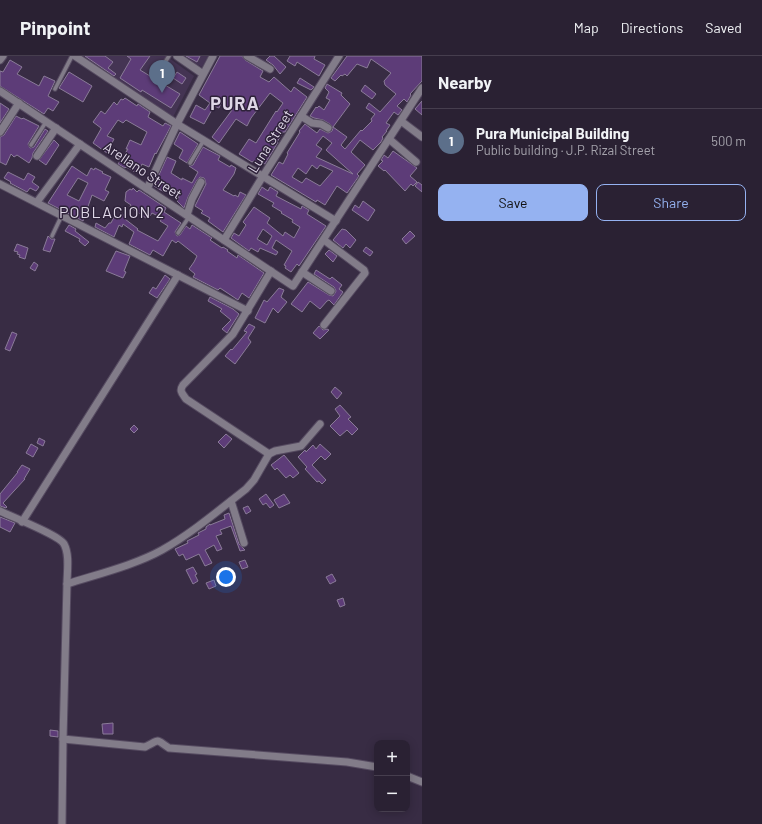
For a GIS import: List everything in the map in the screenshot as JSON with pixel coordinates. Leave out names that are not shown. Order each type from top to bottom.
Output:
[{"type":"street","points":[[0,60],[3,56]]},
{"type":"street","points":[[74,56],[177,124],[336,221]]},
{"type":"street","points":[[177,56],[203,74]]},
{"type":"street","points":[[147,189],[177,124],[213,56]]},
{"type":"street","points":[[247,56],[270,69]]},
{"type":"street","name":"Luna Street","points":[[224,240],[339,56]]},
{"type":"street","points":[[331,291],[302,272],[422,88]]},
{"type":"street","name":"Arellano Street","points":[[0,91],[293,286],[302,272]]},
{"type":"street","points":[[0,132],[18,103]]},
{"type":"street","points":[[301,116],[312,123],[321,124],[328,128]]},
{"type":"street","points":[[401,121],[422,137]]},
{"type":"street","points":[[37,156],[56,128]]},
{"type":"street","points":[[389,139],[416,162]]},
{"type":"street","points":[[37,202],[80,144]]},
{"type":"street","points":[[188,216],[192,199],[201,182]]},
{"type":"street","points":[[0,184],[248,311]]},
{"type":"street","points":[[324,240],[364,270],[365,273],[324,325]]},
{"type":"street","points":[[269,454],[186,399],[181,392],[183,385],[233,334],[271,271]]},
{"type":"street","points":[[22,522],[178,275]]},
{"type":"street","points":[[67,584],[111,570],[162,550],[231,501],[254,480],[269,454],[275,451],[301,446],[320,424]]},
{"type":"street","points":[[231,501],[244,543]]},
{"type":"street","points":[[0,511],[61,540],[64,545],[67,560],[62,824]]},
{"type":"street","points":[[63,740],[145,747],[159,741],[169,748],[347,762],[374,767]]},
{"type":"street","points":[[410,777],[422,782]]},
{"type":"lane","points":[[55,90],[74,56]]},
{"type":"lane","points":[[157,75],[169,56]]},
{"type":"lane","points":[[32,145],[46,122]]},
{"type":"lane","points":[[190,163],[204,140]]},
{"type":"lane","points":[[52,236],[62,215]]},
{"type":"lane","points":[[178,233],[188,216]]},
{"type":"shaded area","points":[[79,56],[166,56],[194,76],[173,117]]},
{"type":"shaded area","points":[[183,56],[208,56],[202,67]]},
{"type":"building","points":[[85,56],[105,56],[113,62],[108,68],[116,74],[114,76]]},
{"type":"building","points":[[127,56],[150,56],[140,70],[180,94],[171,108],[142,90],[141,92],[120,78],[131,59]]},
{"type":"building","points":[[186,56],[200,56],[197,62]]},
{"type":"building","points":[[220,56],[242,56],[245,60],[263,71],[260,77],[269,82],[274,77],[291,92],[294,87],[307,97],[285,132],[283,132],[265,164],[261,162],[258,165],[254,161],[252,162],[239,154],[249,139],[256,143],[276,111],[277,112],[283,103],[270,93],[251,118],[247,126],[236,119],[219,143],[212,137],[232,110],[221,103],[219,108],[214,106],[204,124],[190,117],[196,105],[205,110],[210,103],[199,95]]},
{"type":"building","points":[[270,56],[274,56],[286,67],[280,74],[273,65],[266,60]]},
{"type":"building","points":[[290,56],[315,56],[314,59],[325,65],[319,76],[297,62],[295,66],[287,61]]},
{"type":"building","points":[[347,56],[422,56],[422,81],[410,94],[411,95],[407,102],[404,99],[397,106],[402,110],[398,115],[394,112],[386,123],[390,125],[382,137],[381,142],[373,150],[360,140],[351,152],[365,165],[357,174],[359,176],[347,193],[337,186],[325,205],[317,200],[316,202],[271,175],[279,162],[283,164],[288,154],[287,153],[300,132],[299,131],[305,124],[317,133],[320,129],[328,133],[332,131],[333,128],[330,124],[310,116],[316,107],[317,108],[319,106],[324,110],[330,100],[326,98],[329,92],[325,88],[327,84],[342,93],[341,95],[350,104],[333,127],[347,137],[341,145],[345,149],[361,130],[362,131],[372,121],[371,119],[375,114],[366,108],[369,103],[380,112],[396,94],[385,85],[384,81],[391,73],[371,59],[367,68],[357,64],[347,76],[345,74],[342,76],[341,75],[335,81],[331,78]],"holes":[[[323,136],[332,143],[326,150],[353,174],[316,157],[322,149],[316,145]],[[312,165],[317,169],[320,165],[333,171],[320,186],[306,178],[302,183],[292,177],[298,168],[306,174]]]},
{"type":"building","points":[[10,60],[22,67],[17,74],[39,86],[44,76],[55,81],[48,96],[59,102],[53,111],[48,108],[44,114],[0,86],[0,71],[3,72]]},
{"type":"building","points":[[69,72],[92,86],[83,102],[59,88]]},
{"type":"building","points":[[177,72],[186,78],[182,84],[173,78]]},
{"type":"building","points":[[300,78],[314,87],[311,90],[297,83]]},
{"type":"building","points":[[365,85],[376,94],[372,99],[361,91]]},
{"type":"building","points":[[125,98],[150,112],[148,117],[163,126],[165,123],[171,126],[156,154],[155,153],[149,167],[142,164],[137,173],[118,164],[128,149],[126,149],[130,140],[141,145],[147,132],[126,120],[123,123],[118,120],[107,136],[114,139],[107,153],[93,143],[101,128],[93,122],[101,111],[105,114],[114,102],[117,105],[121,99],[123,100]]},
{"type":"building","points":[[422,101],[422,115],[415,109]]},
{"type":"building","points":[[0,103],[9,109],[0,123]]},
{"type":"building","points":[[16,116],[39,126],[28,144],[30,148],[34,147],[45,129],[48,131],[33,153],[29,163],[17,155],[14,157],[11,154],[6,165],[0,162],[0,137],[4,135]]},
{"type":"building","points":[[180,132],[198,144],[187,163],[179,158],[183,150],[174,144]]},
{"type":"building","points":[[54,140],[59,145],[46,165],[39,160]]},
{"type":"building","points":[[203,147],[220,156],[218,160],[230,167],[231,165],[236,168],[234,174],[223,190],[238,197],[240,192],[246,195],[223,232],[208,221],[210,218],[201,213],[203,211],[195,206],[206,184],[204,178],[200,177],[197,180],[184,208],[177,201],[179,197],[165,190],[164,192],[154,186],[167,157],[176,161],[171,173],[182,180],[182,178],[192,183],[198,172],[189,166],[193,165]]},
{"type":"building","points":[[393,151],[417,168],[410,176],[417,182],[413,186],[411,184],[405,191],[385,170],[384,171],[378,166],[383,161],[381,160],[384,155],[388,158]]},
{"type":"building","points":[[72,166],[87,176],[91,168],[94,170],[95,168],[111,177],[105,190],[109,192],[104,201],[92,195],[83,221],[48,203]],"holes":[[[78,178],[88,183],[79,201],[67,195]]]},
{"type":"building","points":[[8,172],[24,180],[28,173],[35,177],[32,182],[39,187],[36,191],[30,188],[27,192],[4,178]]},
{"type":"building","points":[[418,182],[422,185],[422,192],[415,186]]},
{"type":"building","points":[[262,187],[268,191],[270,187],[278,192],[276,196],[301,209],[302,206],[309,210],[307,214],[326,226],[299,266],[297,264],[291,272],[285,268],[286,266],[284,265],[292,251],[276,240],[272,248],[278,252],[276,255],[260,248],[258,252],[251,248],[249,251],[231,238],[234,233],[239,236],[246,225],[243,222],[254,207],[270,218],[267,223],[283,236],[285,232],[294,238],[300,227],[292,222],[293,220],[272,206],[274,203],[258,194]],"holes":[[[263,229],[272,236],[267,245],[257,239]]]},
{"type":"building","points":[[133,188],[137,192],[139,190],[166,208],[164,212],[181,223],[175,232],[177,236],[180,235],[186,226],[190,229],[192,225],[212,238],[210,240],[228,250],[227,251],[237,258],[238,255],[264,273],[249,298],[242,293],[238,300],[220,288],[218,290],[193,277],[195,274],[189,269],[197,256],[178,241],[176,243],[172,240],[163,256],[153,250],[150,255],[129,244],[134,232],[123,224],[122,227],[119,225],[114,237],[95,227],[96,223],[105,228],[109,223],[111,223],[114,217],[119,219],[122,214],[127,217],[125,219],[138,229],[137,230],[158,241],[168,226],[160,221],[162,218],[152,213],[146,218],[130,207],[131,205],[125,201],[126,192],[130,189],[132,190]]},
{"type":"building","points":[[363,201],[375,210],[368,221],[352,210],[355,205],[359,208]]},
{"type":"building","points":[[69,225],[76,229],[75,231],[89,242],[85,246],[79,241],[80,239],[65,231]]},
{"type":"building","points":[[342,229],[346,230],[356,240],[350,248],[346,244],[343,248],[333,240]]},
{"type":"building","points":[[410,231],[415,236],[406,244],[402,239]]},
{"type":"building","points":[[48,236],[51,239],[55,239],[50,252],[43,250]]},
{"type":"building","points":[[17,244],[28,248],[25,259],[19,257],[20,255],[17,254],[18,252],[14,251]]},
{"type":"building","points":[[366,247],[373,252],[370,256],[363,251]]},
{"type":"building","points":[[329,250],[337,256],[333,262],[325,254]]},
{"type":"building","points":[[116,251],[130,256],[123,278],[106,271]]},
{"type":"building","points":[[34,262],[38,265],[35,271],[30,268]]},
{"type":"building","points":[[316,270],[330,279],[332,277],[342,285],[339,289],[343,292],[334,305],[329,300],[320,309],[310,301],[302,312],[291,304],[308,282],[329,295],[333,296],[336,291],[334,287],[314,274]]},
{"type":"building","points":[[165,275],[170,279],[157,298],[149,293],[153,287],[156,289]]},
{"type":"building","points":[[279,288],[284,290],[281,297],[287,302],[278,313],[273,308],[265,323],[255,318],[264,300],[267,302]]},
{"type":"building","points":[[210,297],[233,309],[239,314],[227,333],[222,329],[231,320],[220,311],[222,309],[208,301]]},
{"type":"building","points":[[249,324],[255,327],[248,338],[251,342],[235,364],[225,356],[247,332],[244,331]]},
{"type":"building","points":[[319,326],[323,330],[329,330],[320,339],[313,333]]},
{"type":"building","points":[[12,332],[17,334],[10,351],[5,349]]},
{"type":"building","points":[[335,387],[342,393],[337,399],[331,392]]},
{"type":"building","points":[[340,405],[351,417],[348,419],[358,429],[352,435],[347,430],[340,436],[330,426],[340,416],[335,409]]},
{"type":"building","points":[[134,425],[138,429],[134,433],[130,429]]},
{"type":"building","points":[[226,434],[232,439],[224,448],[218,442]]},
{"type":"building","points":[[39,438],[45,441],[43,446],[37,443]]},
{"type":"building","points":[[31,444],[38,448],[33,457],[26,453]]},
{"type":"building","points":[[320,444],[331,454],[325,460],[321,456],[312,465],[326,480],[322,484],[319,481],[317,482],[305,469],[307,467],[298,457],[313,445],[316,449]]},
{"type":"building","points":[[284,455],[299,473],[293,478],[290,475],[286,478],[277,468],[275,470],[271,465]]},
{"type":"building","points":[[22,465],[30,469],[25,479],[3,503],[7,507],[0,506],[0,494]]},
{"type":"building","points":[[266,494],[274,505],[270,508],[266,503],[263,505],[259,499]]},
{"type":"building","points":[[284,494],[290,503],[279,508],[274,500]]},
{"type":"building","points":[[248,506],[251,511],[246,514],[243,508]]},
{"type":"building","points":[[229,513],[239,544],[245,550],[240,551],[231,526],[220,530],[222,534],[216,536],[222,549],[217,551],[214,545],[205,550],[212,563],[205,566],[199,554],[186,560],[183,554],[179,556],[175,549],[188,543],[187,541],[199,535],[198,533],[206,529],[206,527],[210,524],[225,519],[224,515]]},
{"type":"building","points":[[0,517],[15,523],[10,532],[0,527]]},
{"type":"building","points":[[245,560],[248,567],[242,569],[239,562]]},
{"type":"building","points":[[193,567],[197,574],[195,575],[198,581],[193,584],[186,570]]},
{"type":"building","points":[[332,574],[336,581],[330,584],[326,577]]},
{"type":"building","points":[[214,580],[216,586],[209,589],[206,583]]},
{"type":"building","points":[[343,598],[345,605],[340,607],[337,600]]},
{"type":"building","points":[[113,723],[113,734],[103,734],[102,724]]},
{"type":"building","points":[[50,730],[58,731],[58,737],[50,736]]},
{"type":"place","name":"Pura Municipal Building","points":[[162,93]]},
{"type":"district","name":"PURA","points":[[235,103]]},
{"type":"district","name":"POBLACION 2","points":[[112,211]]}]
